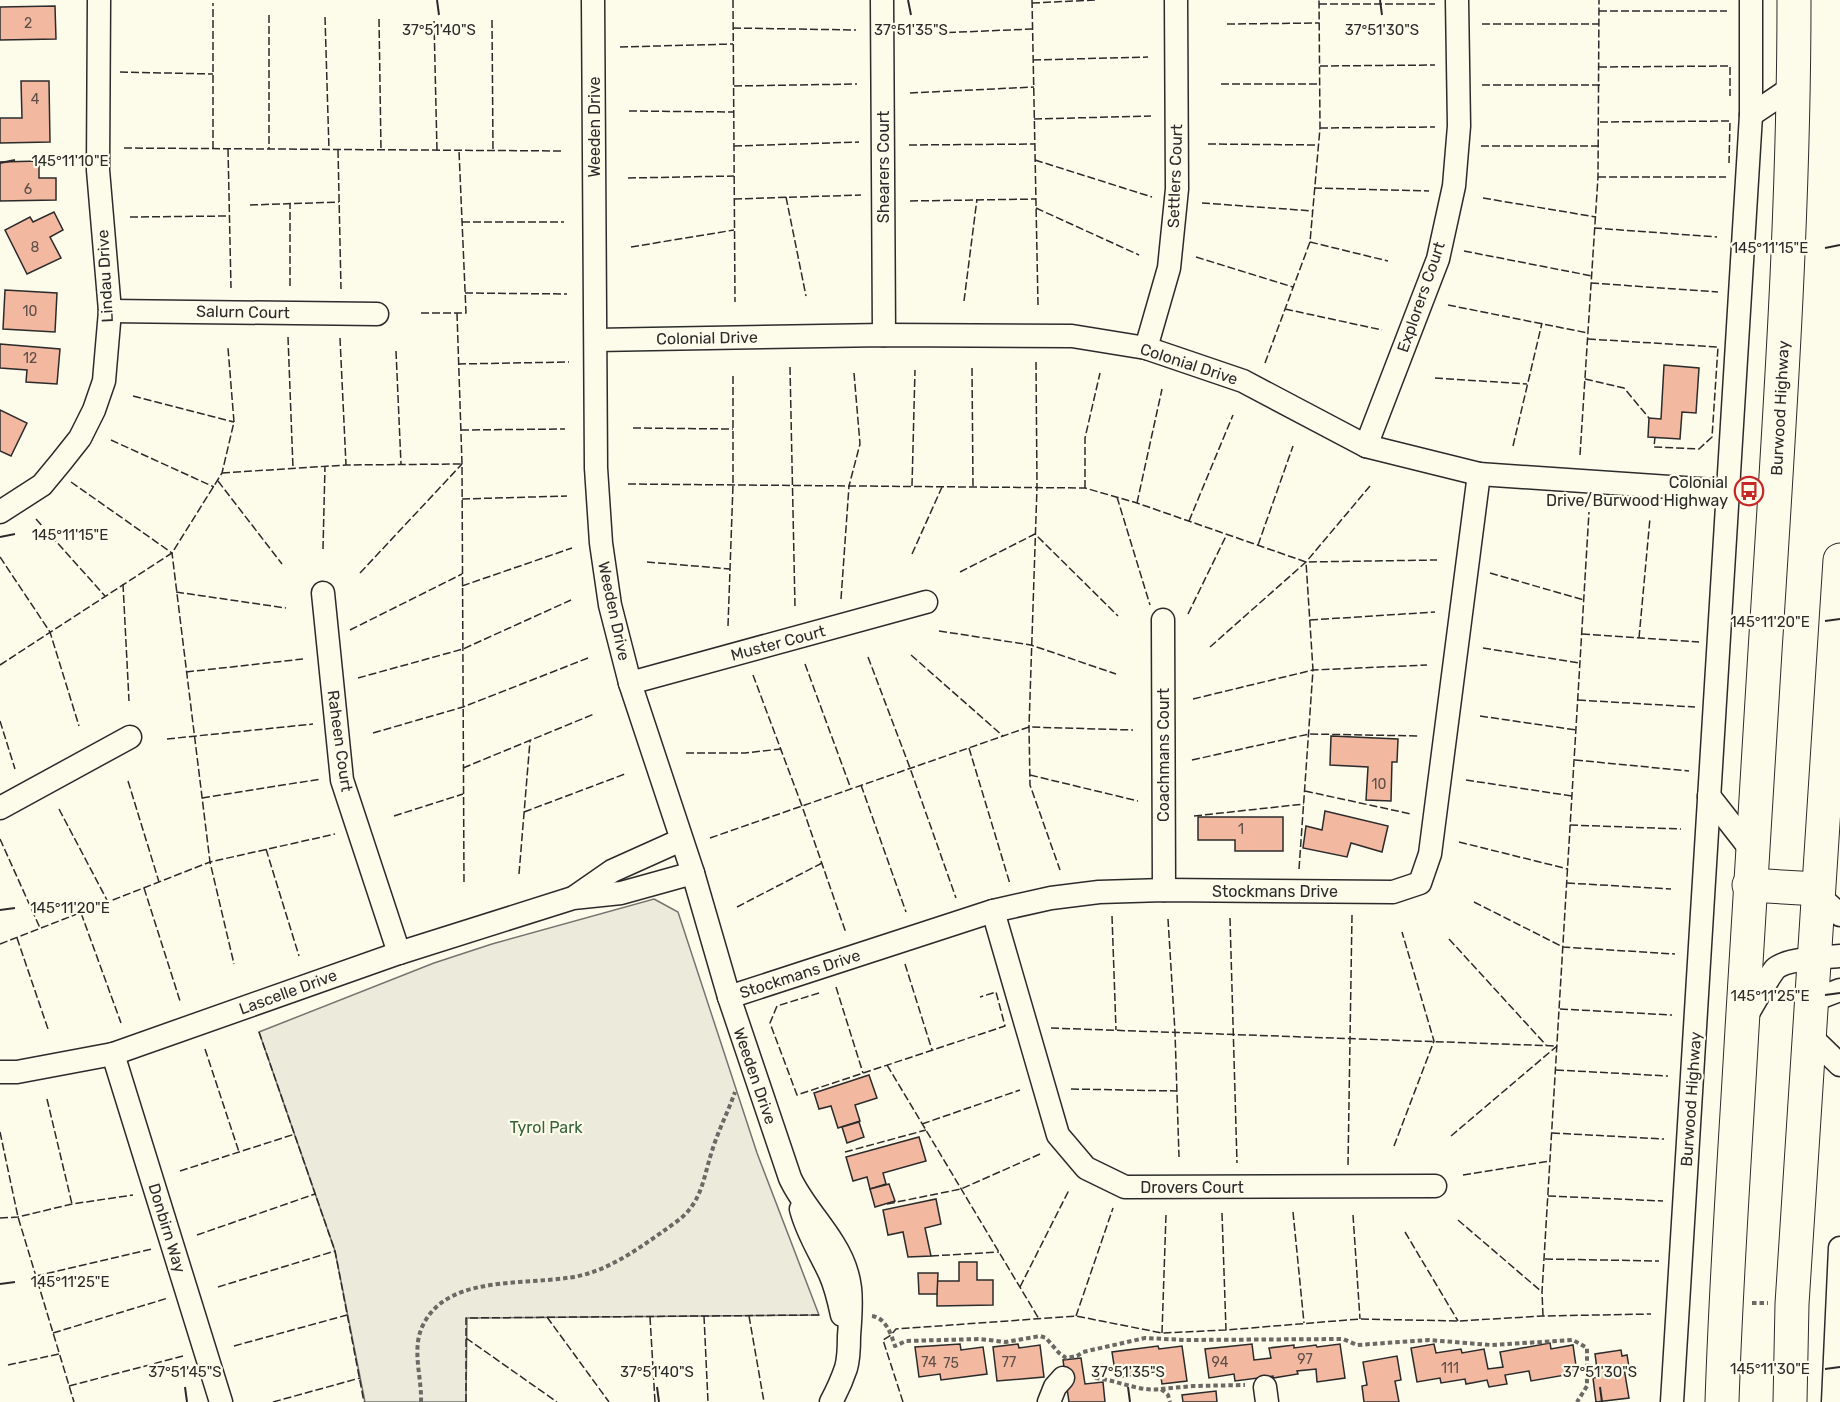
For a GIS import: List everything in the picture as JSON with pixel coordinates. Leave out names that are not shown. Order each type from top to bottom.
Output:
[{"type":"highway","name":"Burwood Highway","points":[[1722,1402],[1725,1307],[1749,885],[1775,494],[1789,234],[1794,86],[1794,0]]},
{"type":"highway","points":[[1790,1402],[1792,1304],[1808,1034],[1826,996],[1827,888],[1840,560]]},
{"type":"highway","points":[[1749,885],[1827,888]]},
{"type":"street","name":"Lindau Drive","points":[[0,512],[42,484],[80,438],[94,410],[104,381],[110,311],[98,170],[99,0]]},
{"type":"street","name":"Weeden Drive","points":[[593,0],[596,468],[601,543],[610,605],[630,683],[693,873],[729,997],[790,1178],[798,1196],[834,1245],[848,1276],[851,1290],[847,1366],[831,1402]]},
{"type":"street","name":"Shearers Court","points":[[882,0],[884,335]]},
{"type":"street","name":"Settlers Court","points":[[1146,348],[1168,268],[1178,189],[1176,0]]},
{"type":"street","name":"Explorers Court","points":[[1366,446],[1438,259],[1454,186],[1459,126],[1458,0]]},
{"type":"street","name":"Burwood Highway","points":[[1672,1402],[1751,115],[1751,0]]},
{"type":"street","points":[[1751,115],[1794,86]]},
{"type":"street","name":"Salurn Court","points":[[110,311],[377,314]]},
{"type":"street","name":"Colonial Drive","points":[[596,340],[884,335],[1072,336],[1146,348],[1243,381],[1366,446],[1479,474],[1728,491]]},
{"type":"street","name":"Stockmans Drive","points":[[729,997],[993,911],[1051,898],[1099,892],[1164,890],[1393,892],[1420,883],[1430,854],[1479,474]]},
{"type":"street","name":"Raheen Court","points":[[323,593],[342,780],[399,953]]},
{"type":"street","name":"Muster Court","points":[[630,683],[926,602]]},
{"type":"street","name":"Coachmans Court","points":[[1162,620],[1164,890]]},
{"type":"street","points":[[0,808],[130,737]]},
{"type":"street","points":[[1709,796],[1752,851]]},
{"type":"street","name":"Lascelle Drive","points":[[573,898],[612,871],[681,840]]},
{"type":"street","name":"Lascelle Drive","points":[[0,1072],[113,1054],[399,953],[573,898],[621,893],[693,873]]},
{"type":"street","name":"Drovers Court","points":[[993,911],[1058,1136],[1086,1168],[1125,1187],[1435,1186]]},
{"type":"street","points":[[1743,1021],[1777,968],[1795,961],[1827,957]]},
{"type":"street","points":[[1808,1034],[1840,1065]]},
{"type":"street","name":"Donbirn Way","points":[[113,1054],[221,1402]]},
{"type":"street","points":[[1833,1402],[1840,1248]]},
{"type":"street","points":[[1049,1402],[1055,1387],[1064,1378]]},
{"type":"path","points":[[421,1402],[417,1345],[422,1326],[434,1309],[451,1297],[477,1288],[567,1278],[589,1273],[627,1256],[653,1239],[688,1212],[698,1197],[712,1150],[735,1092]]},
{"type":"path","points":[[872,1316],[883,1322],[895,1346],[906,1341],[979,1339],[1006,1342],[1040,1336],[1046,1338],[1066,1358],[1145,1338],[1343,1339],[1357,1345],[1429,1340],[1491,1345],[1573,1340],[1587,1348],[1587,1386],[1581,1392],[1577,1402]]},
{"type":"path","points":[[1095,1378],[1152,1390],[1192,1386],[1257,1385],[1266,1395]]},
{"type":"path","points":[[1161,1389],[1168,1395],[1170,1402]]},
{"type":"green space","name":"Tyrol Park","points":[[654,899],[678,912],[757,1153],[819,1315],[467,1318],[466,1402],[365,1402],[335,1251],[259,1032],[434,963],[492,944]]},
{"type":"building","points":[[55,6],[56,39],[0,40],[0,7]]},
{"type":"building","points":[[21,81],[49,81],[50,142],[0,143],[0,118],[22,118]]},
{"type":"building","points":[[39,161],[39,178],[56,178],[56,200],[0,201],[0,162]]},
{"type":"building","points":[[54,212],[63,230],[50,237],[61,258],[27,274],[5,230],[30,217],[33,222]]},
{"type":"building","points":[[5,290],[57,293],[55,332],[3,329]]},
{"type":"building","points":[[0,344],[60,349],[57,384],[26,382],[27,370],[0,368]]},
{"type":"building","points":[[1664,365],[1699,368],[1696,413],[1682,412],[1680,439],[1648,437],[1649,418],[1661,419]]},
{"type":"building","points":[[0,410],[27,423],[11,456],[0,451]]},
{"type":"building","points":[[1331,736],[1398,739],[1397,762],[1392,762],[1391,801],[1366,800],[1368,767],[1330,765]]},
{"type":"building","points":[[1325,811],[1388,826],[1382,852],[1351,843],[1347,857],[1303,848],[1306,826],[1322,830]]},
{"type":"building","points":[[1198,817],[1283,817],[1283,851],[1235,851],[1235,840],[1198,840]]},
{"type":"building","points":[[869,1075],[877,1098],[855,1105],[860,1121],[838,1128],[831,1106],[819,1109],[814,1093]]},
{"type":"building","points":[[859,1122],[864,1137],[847,1143],[842,1127]]},
{"type":"building","points":[[919,1137],[926,1161],[883,1173],[886,1184],[870,1189],[867,1177],[853,1181],[846,1157]]},
{"type":"building","points":[[889,1184],[895,1201],[875,1207],[870,1189]]},
{"type":"building","points":[[936,1199],[941,1224],[925,1228],[931,1256],[908,1257],[903,1232],[888,1235],[883,1210]]},
{"type":"building","points":[[959,1262],[977,1262],[977,1280],[993,1280],[993,1305],[937,1306],[937,1281],[959,1281]]},
{"type":"building","points":[[918,1273],[938,1273],[937,1294],[919,1294]]},
{"type":"building","points":[[1550,1343],[1551,1349],[1573,1345],[1577,1373],[1531,1381],[1529,1371],[1505,1375],[1507,1384],[1489,1387],[1487,1380],[1466,1384],[1465,1379],[1441,1383],[1440,1378],[1417,1382],[1411,1348],[1434,1344],[1436,1353],[1461,1349],[1462,1353],[1484,1349],[1488,1369],[1503,1367],[1500,1352]]},
{"type":"building","points":[[960,1344],[961,1350],[983,1347],[987,1374],[941,1380],[940,1374],[919,1377],[915,1347]]},
{"type":"building","points":[[1018,1344],[1019,1348],[1040,1345],[1044,1377],[997,1381],[993,1347]]},
{"type":"building","points":[[1252,1344],[1254,1360],[1271,1358],[1269,1348],[1340,1344],[1345,1378],[1317,1382],[1316,1369],[1297,1371],[1298,1374],[1273,1378],[1273,1376],[1235,1381],[1234,1374],[1209,1378],[1205,1349]]},
{"type":"building","points":[[1158,1346],[1159,1349],[1182,1346],[1187,1381],[1162,1384],[1160,1371],[1116,1378],[1112,1352]]},
{"type":"building","points":[[1621,1350],[1622,1356],[1627,1355],[1629,1367],[1624,1368],[1629,1398],[1596,1402],[1593,1378],[1598,1377],[1595,1354]]},
{"type":"building","points":[[1397,1356],[1401,1380],[1395,1381],[1399,1402],[1364,1402],[1362,1386],[1367,1385],[1363,1362]]},
{"type":"building","points":[[1081,1358],[1085,1384],[1103,1382],[1105,1402],[1069,1402],[1063,1360]]},
{"type":"building","points":[[1216,1391],[1217,1402],[1183,1402],[1182,1395]]},
{"type":"fence","points":[[733,0],[735,302]]},
{"type":"fence","points":[[1032,0],[1038,305]]},
{"type":"fence","points":[[1032,3],[1097,0]]},
{"type":"fence","points":[[1265,363],[1310,242],[1320,128],[1319,0]]},
{"type":"fence","points":[[1580,455],[1598,177],[1599,0]]},
{"type":"fence","points":[[213,3],[213,149]]},
{"type":"fence","points":[[1319,4],[1435,4]]},
{"type":"fence","points":[[1599,11],[1727,11]]},
{"type":"fence","points":[[269,15],[269,149]]},
{"type":"fence","points":[[325,17],[329,150]]},
{"type":"fence","points":[[379,19],[381,150]]},
{"type":"fence","points":[[492,20],[493,151]]},
{"type":"fence","points":[[434,21],[437,151]]},
{"type":"fence","points":[[1227,24],[1319,23]]},
{"type":"fence","points":[[1482,24],[1599,24]]},
{"type":"fence","points":[[733,28],[856,30]]},
{"type":"fence","points":[[915,34],[1032,29]]},
{"type":"fence","points":[[620,47],[733,44]]},
{"type":"fence","points":[[1033,60],[1148,57]]},
{"type":"fence","points":[[1320,66],[1435,65]]},
{"type":"fence","points":[[1599,67],[1730,66],[1730,96]]},
{"type":"fence","points":[[120,72],[213,74]]},
{"type":"fence","points":[[734,86],[857,84]]},
{"type":"fence","points":[[1221,84],[1319,84]]},
{"type":"fence","points":[[1482,85],[1600,85]]},
{"type":"fence","points":[[910,93],[1034,87]]},
{"type":"fence","points":[[629,111],[734,112]]},
{"type":"fence","points":[[1034,119],[1151,116]]},
{"type":"fence","points":[[1600,122],[1730,121],[1729,163]]},
{"type":"fence","points":[[1320,128],[1435,127]]},
{"type":"fence","points":[[734,146],[859,142]]},
{"type":"fence","points":[[909,145],[1035,144]]},
{"type":"fence","points":[[1208,144],[1318,145]]},
{"type":"fence","points":[[1481,146],[1599,146]]},
{"type":"fence","points":[[124,148],[564,151]]},
{"type":"fence","points":[[228,149],[231,288]]},
{"type":"fence","points":[[338,150],[341,289]]},
{"type":"fence","points":[[421,313],[466,313],[459,151]]},
{"type":"fence","points":[[1035,160],[1152,197]]},
{"type":"fence","points":[[628,178],[734,176]]},
{"type":"fence","points":[[1598,177],[1726,177]]},
{"type":"fence","points":[[1314,188],[1429,191]]},
{"type":"fence","points":[[734,199],[861,195]]},
{"type":"fence","points":[[786,197],[806,296]]},
{"type":"fence","points":[[1483,198],[1596,217]]},
{"type":"fence","points":[[964,301],[977,199]]},
{"type":"fence","points":[[910,201],[1036,199]]},
{"type":"fence","points":[[250,205],[339,202]]},
{"type":"fence","points":[[1202,203],[1313,211]]},
{"type":"fence","points":[[290,204],[290,286]]},
{"type":"fence","points":[[1036,208],[1139,255]]},
{"type":"fence","points":[[130,217],[229,216]]},
{"type":"fence","points":[[462,222],[564,222]]},
{"type":"fence","points":[[1594,228],[1717,237]]},
{"type":"fence","points":[[631,247],[734,230]]},
{"type":"fence","points":[[1310,242],[1388,261]]},
{"type":"fence","points":[[1464,251],[1592,276]]},
{"type":"fence","points":[[1196,257],[1293,287]]},
{"type":"fence","points":[[1591,283],[1718,292]]},
{"type":"fence","points":[[465,293],[567,294]]},
{"type":"fence","points":[[1448,305],[1588,333]]},
{"type":"fence","points":[[1285,309],[1382,330]]},
{"type":"fence","points":[[457,313],[462,464],[464,883]]},
{"type":"fence","points":[[1513,446],[1542,323]]},
{"type":"fence","points":[[288,337],[293,468]]},
{"type":"fence","points":[[340,338],[346,465]]},
{"type":"fence","points":[[1588,339],[1718,347],[1712,437],[1699,449],[1654,447],[1655,437]]},
{"type":"fence","points":[[0,665],[172,553],[222,473],[234,422],[228,348]]},
{"type":"fence","points":[[396,351],[401,464]]},
{"type":"fence","points":[[458,364],[569,362]]},
{"type":"fence","points":[[1036,362],[1037,487],[1029,727],[1030,785],[1060,870]]},
{"type":"fence","points":[[790,367],[795,607]]},
{"type":"fence","points":[[972,368],[973,487]]},
{"type":"fence","points":[[912,486],[915,370]]},
{"type":"fence","points":[[841,599],[849,486],[860,444],[854,373]]},
{"type":"fence","points":[[1085,488],[1085,438],[1100,373]]},
{"type":"fence","points":[[728,626],[733,485],[733,374]]},
{"type":"fence","points":[[1435,378],[1527,384]]},
{"type":"fence","points":[[1585,379],[1624,388],[1649,418]]},
{"type":"fence","points":[[1137,503],[1162,389]]},
{"type":"fence","points":[[133,396],[234,422]]},
{"type":"fence","points":[[1189,521],[1233,415]]},
{"type":"fence","points":[[633,428],[733,429]]},
{"type":"fence","points":[[461,430],[565,429]]},
{"type":"fence","points":[[111,440],[214,487]]},
{"type":"fence","points":[[1258,545],[1293,446]]},
{"type":"fence","points":[[222,473],[346,465],[462,464]]},
{"type":"fence","points":[[360,573],[462,464]]},
{"type":"fence","points":[[323,549],[325,466]]},
{"type":"fence","points":[[218,481],[282,564]]},
{"type":"fence","points":[[71,482],[172,553],[210,862],[234,964]]},
{"type":"fence","points":[[628,484],[1085,488],[1137,503],[1306,562],[1437,560]]},
{"type":"fence","points":[[1210,647],[1306,562],[1370,486]]},
{"type":"fence","points":[[912,554],[942,487]]},
{"type":"fence","points":[[462,499],[567,496]]},
{"type":"fence","points":[[1117,497],[1150,605]]},
{"type":"fence","points":[[1543,1316],[1542,1292],[1589,512]]},
{"type":"fence","points":[[1639,638],[1650,518]]},
{"type":"fence","points":[[36,519],[105,596]]},
{"type":"fence","points":[[960,572],[1035,534],[1118,616]]},
{"type":"fence","points":[[1188,614],[1227,534]]},
{"type":"fence","points":[[462,586],[572,548]]},
{"type":"fence","points":[[0,557],[50,632],[79,726]]},
{"type":"fence","points":[[647,562],[730,569]]},
{"type":"fence","points":[[1299,869],[1313,670],[1306,562]]},
{"type":"fence","points":[[1490,573],[1584,600]]},
{"type":"fence","points":[[350,630],[462,574]]},
{"type":"fence","points":[[123,584],[129,701]]},
{"type":"fence","points":[[176,592],[286,608]]},
{"type":"fence","points":[[358,678],[463,649],[571,600]]},
{"type":"fence","points":[[1310,620],[1435,612]]},
{"type":"fence","points":[[939,631],[1031,645],[1116,674]]},
{"type":"fence","points":[[1582,634],[1699,642]]},
{"type":"fence","points":[[1483,648],[1580,663]]},
{"type":"fence","points":[[911,655],[1003,736]]},
{"type":"fence","points":[[868,657],[956,898]]},
{"type":"fence","points":[[373,733],[463,707],[588,658]]},
{"type":"fence","points":[[186,672],[303,659]]},
{"type":"fence","points":[[805,664],[851,789]]},
{"type":"fence","points":[[1193,699],[1313,670],[1427,665]]},
{"type":"fence","points":[[753,675],[846,933]]},
{"type":"fence","points":[[1578,700],[1695,707]]},
{"type":"fence","points":[[463,768],[594,714]]},
{"type":"fence","points":[[1480,716],[1576,730]]},
{"type":"fence","points":[[0,721],[15,769]]},
{"type":"fence","points":[[167,739],[313,724]]},
{"type":"fence","points":[[710,838],[1029,727],[1133,730]]},
{"type":"fence","points":[[1192,760],[1309,734],[1420,736]]},
{"type":"fence","points":[[519,874],[530,741]]},
{"type":"fence","points":[[969,748],[1010,884]]},
{"type":"fence","points":[[686,753],[745,753],[781,749]]},
{"type":"fence","points":[[1575,760],[1689,771]]},
{"type":"fence","points":[[524,812],[625,774]]},
{"type":"fence","points":[[1030,775],[1138,801]]},
{"type":"fence","points":[[202,798],[321,779]]},
{"type":"fence","points":[[1466,780],[1572,796]]},
{"type":"fence","points":[[128,781],[159,882]]},
{"type":"fence","points":[[861,785],[906,912]]},
{"type":"fence","points":[[1305,791],[1411,814]]},
{"type":"fence","points":[[394,816],[463,794]]},
{"type":"fence","points":[[1194,816],[1304,804]]},
{"type":"fence","points":[[59,809],[108,902]]},
{"type":"fence","points":[[1570,825],[1681,829]]},
{"type":"fence","points":[[0,944],[210,862],[335,834]]},
{"type":"fence","points":[[0,839],[40,928]]},
{"type":"fence","points":[[1459,842],[1568,869]]},
{"type":"fence","points":[[266,849],[299,956]]},
{"type":"fence","points":[[737,907],[822,863]]},
{"type":"fence","points":[[1567,883],[1671,889]]},
{"type":"fence","points":[[144,888],[180,1001]]},
{"type":"fence","points":[[1474,902],[1563,947],[1675,954]]},
{"type":"fence","points":[[81,913],[121,1023]]},
{"type":"fence","points":[[1348,1165],[1352,915]]},
{"type":"fence","points":[[1112,916],[1116,1030]]},
{"type":"fence","points":[[1230,918],[1237,1163]]},
{"type":"fence","points":[[1168,919],[1179,1157]]},
{"type":"fence","points":[[1394,1146],[1434,1041],[1402,932]]},
{"type":"fence","points":[[17,938],[48,1029]]},
{"type":"fence","points":[[1449,939],[1546,1045]]},
{"type":"fence","points":[[905,964],[932,1050]]},
{"type":"fence","points":[[836,987],[863,1073]]},
{"type":"fence","points":[[819,993],[777,1006],[770,1023],[797,1095],[1005,1026],[996,992],[980,997]]},
{"type":"fence","points":[[1560,1009],[1672,1015]]},
{"type":"fence","points":[[1051,1028],[1557,1046]]},
{"type":"fence","points":[[259,1032],[335,1251],[364,1402]]},
{"type":"fence","points":[[1451,1136],[1557,1046]]},
{"type":"fence","points":[[205,1049],[239,1152]]},
{"type":"fence","points":[[887,1065],[1039,1319]]},
{"type":"fence","points":[[1556,1070],[1668,1076]]},
{"type":"fence","points":[[1071,1089],[1177,1091]]},
{"type":"fence","points":[[922,1124],[1020,1090]]},
{"type":"fence","points":[[47,1099],[72,1204]]},
{"type":"fence","points":[[845,1152],[926,1130]]},
{"type":"fence","points":[[0,1132],[18,1217],[74,1402]]},
{"type":"fence","points":[[1552,1133],[1664,1139]]},
{"type":"fence","points":[[180,1171],[295,1134]]},
{"type":"fence","points":[[887,1204],[961,1189],[1040,1154]]},
{"type":"fence","points":[[1463,1175],[1550,1161]]},
{"type":"fence","points":[[1020,1287],[1069,1190]]},
{"type":"fence","points":[[197,1235],[315,1194]]},
{"type":"fence","points":[[0,1218],[18,1217],[72,1204],[133,1195]]},
{"type":"fence","points":[[1548,1196],[1663,1201]]},
{"type":"fence","points":[[1076,1316],[1113,1208]]},
{"type":"fence","points":[[1293,1212],[1304,1323]]},
{"type":"fence","points":[[1222,1213],[1226,1330]]},
{"type":"fence","points":[[1162,1333],[1166,1215]]},
{"type":"fence","points":[[1353,1215],[1360,1319]]},
{"type":"fence","points":[[1458,1220],[1542,1292]]},
{"type":"fence","points":[[1405,1232],[1458,1321]]},
{"type":"fence","points":[[36,1276],[152,1249]]},
{"type":"fence","points":[[218,1287],[335,1251]]},
{"type":"fence","points":[[931,1256],[999,1252]]},
{"type":"fence","points":[[1545,1259],[1659,1261]]},
{"type":"fence","points":[[53,1333],[168,1298]]},
{"type":"fence","points":[[903,1402],[883,1340],[896,1329],[1076,1316],[1162,1333],[1360,1319],[1458,1321],[1543,1316],[1651,1314]]},
{"type":"fence","points":[[234,1346],[347,1315]]},
{"type":"fence","points":[[466,1402],[466,1318],[819,1315]]},
{"type":"fence","points":[[704,1316],[708,1402]]},
{"type":"fence","points":[[749,1316],[764,1402]]},
{"type":"fence","points":[[547,1317],[609,1402]]},
{"type":"fence","points":[[650,1317],[655,1402]]},
{"type":"fence","points":[[466,1338],[557,1402]]},
{"type":"fence","points":[[8,1365],[59,1354]]},
{"type":"fence","points":[[69,1386],[183,1356]]},
{"type":"fence","points":[[273,1402],[360,1378]]},
{"type":"place","name":"Colonial Drive/Burwood Highway","points":[[1749,491]]}]
